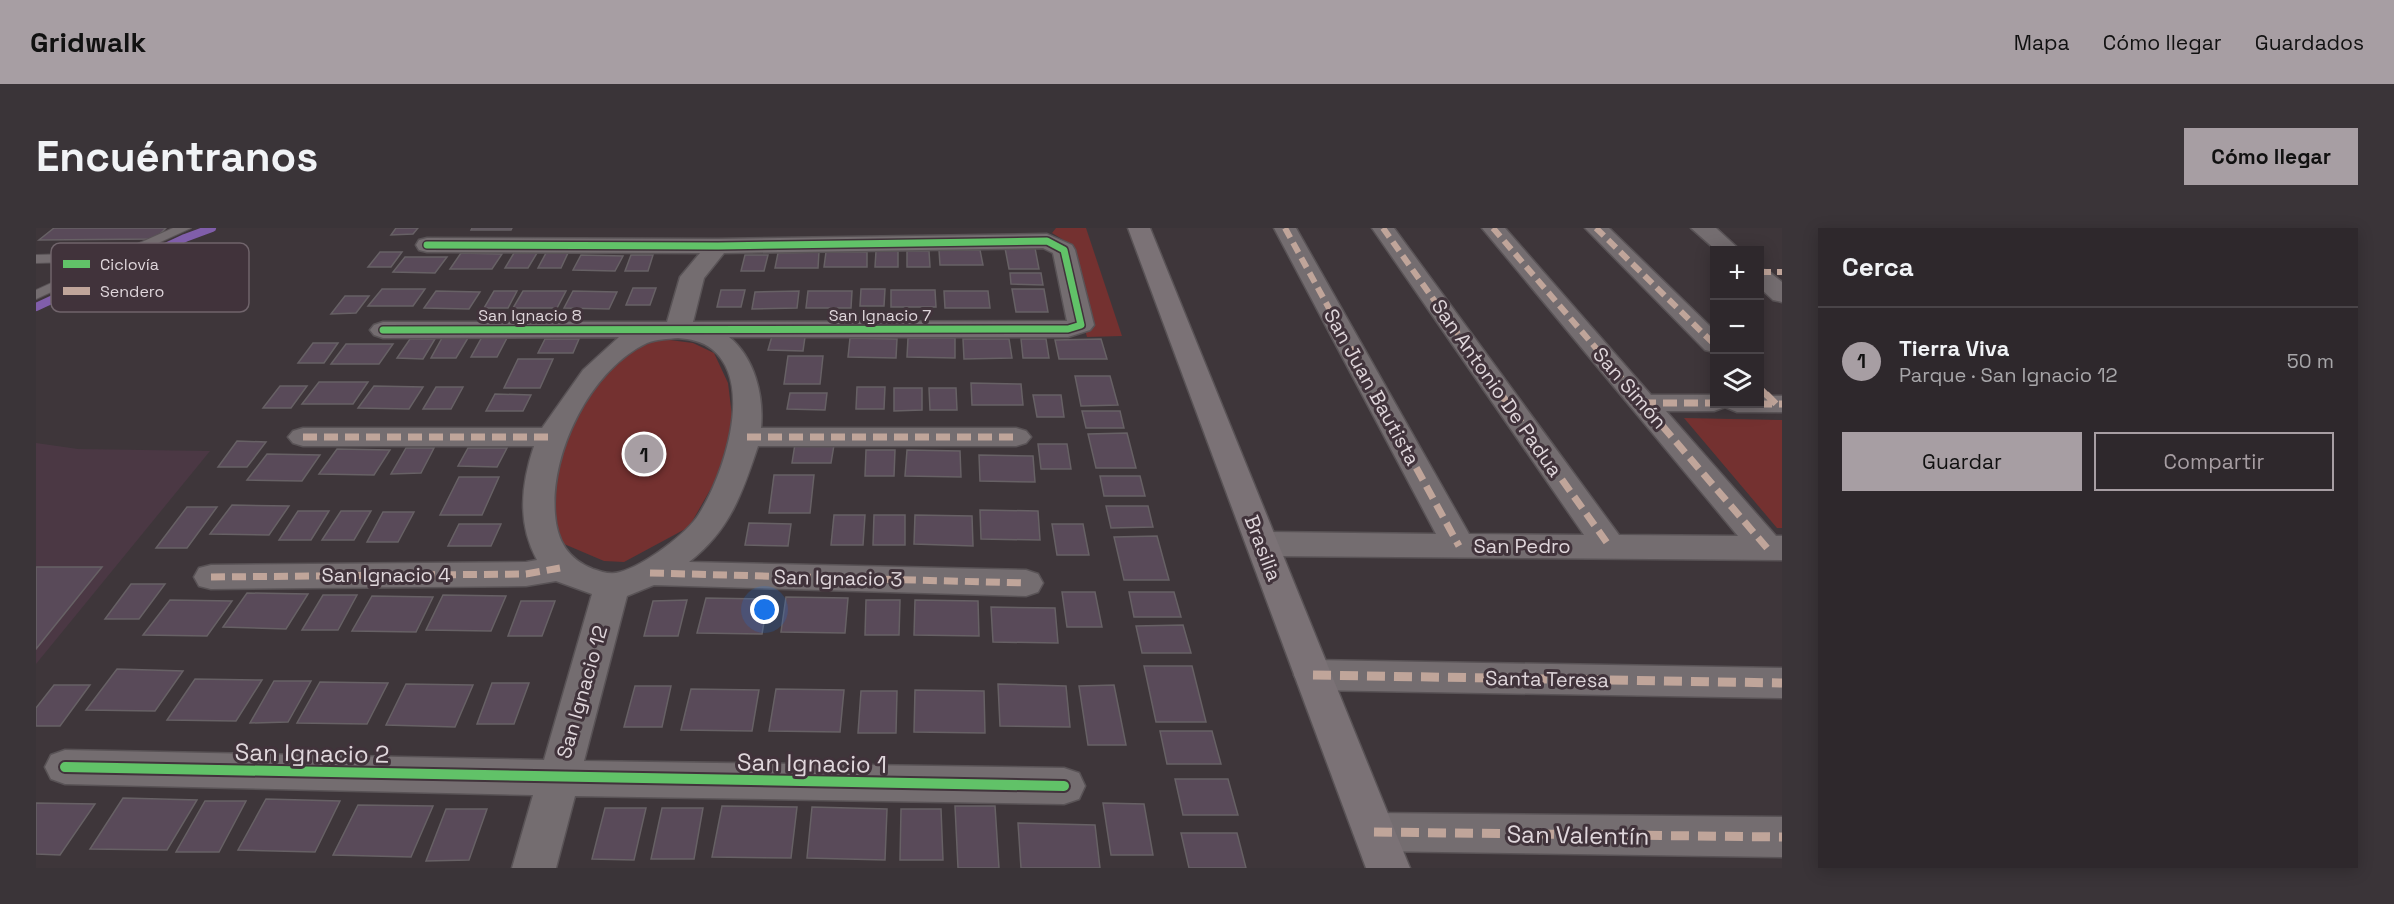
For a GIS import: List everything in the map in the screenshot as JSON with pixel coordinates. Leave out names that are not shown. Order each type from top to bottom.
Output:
[{"type":"street","name":"Brasilia","points":[[1139,228],[1381,850]]},
{"type":"street","name":"San Juan Bautista","points":[[1285,228],[1459,546]]},
{"type":"street","name":"San Antonio De Padua","points":[[1383,228],[1610,547]]},
{"type":"street","name":"San Simón","points":[[1493,228],[1642,403],[1774,548]]},
{"type":"street","points":[[1596,228],[1710,340]]},
{"type":"street","points":[[1702,228],[1724,246]]},
{"type":"street","name":"San Ignacio 7","points":[[678,330],[1068,329],[1080,325],[1064,250],[1047,241],[718,246]]},
{"type":"street","points":[[427,245],[718,246]]},
{"type":"street","points":[[677,246],[692,277]]},
{"type":"street","points":[[678,330],[692,277],[718,246]]},
{"type":"street","points":[[1764,272],[1782,272]]},
{"type":"street","points":[[1764,279],[1782,295]]},
{"type":"street","name":"San Ignacio 8","points":[[382,330],[678,330]]},
{"type":"street","points":[[678,330],[708,336],[723,344],[732,356],[745,391],[747,437],[710,524],[679,552],[650,573],[612,586],[583,579],[560,568],[547,547],[539,526],[537,503],[543,461],[551,438],[586,384],[614,355],[633,341],[647,334],[678,330]]},
{"type":"street","points":[[1642,403],[1710,403]]},
{"type":"street","points":[[303,437],[551,438]]},
{"type":"street","points":[[747,437],[1016,437]]},
{"type":"street","name":"San Pedro","points":[[1262,544],[1774,548]]},
{"type":"street","name":"San Ignacio 4","points":[[211,577],[526,574],[560,568]]},
{"type":"street","name":"San Ignacio 3","points":[[650,573],[1026,583]]},
{"type":"street","name":"San Ignacio 12","points":[[534,868],[612,586]]},
{"type":"street","name":"Santa Teresa","points":[[1313,675],[1782,683]]},
{"type":"street","name":"San Ignacio 2","points":[[65,767],[558,778]]},
{"type":"street","name":"San Ignacio 1","points":[[558,778],[1064,786]]},
{"type":"street","name":"San Valentín","points":[[1381,850],[1782,837]]},
{"type":"lane","points":[[149,243],[184,228]]},
{"type":"lane","points":[[143,243],[153,241]]},
{"type":"lane","points":[[36,259],[51,259]]},
{"type":"lane","points":[[36,295],[51,288]]},
{"type":"shaded area","points":[[1056,228],[1086,228],[1122,336],[1087,337],[1084,327],[1089,321],[1065,241],[1052,233]]},
{"type":"shaded area","points":[[662,339],[693,343],[714,353],[728,383],[734,432],[726,462],[689,527],[624,562],[604,561],[557,541],[549,500],[557,459],[577,415],[605,376],[640,347]]},
{"type":"shaded area","points":[[1684,418],[1782,420],[1782,528],[1777,528]]},
{"type":"shaded area","points":[[36,443],[78,449],[210,451],[36,664]]},
{"type":"building","points":[[54,228],[166,228],[155,239],[39,240]]},
{"type":"building","points":[[396,228],[418,228],[413,234],[391,235]]},
{"type":"building","points":[[472,228],[512,228],[511,230],[471,230]]},
{"type":"building","points":[[1005,248],[1035,248],[1039,269],[1009,269]]},
{"type":"building","points":[[939,250],[980,250],[983,265],[940,265]]},
{"type":"building","points":[[876,251],[898,251],[898,267],[875,267]]},
{"type":"building","points":[[907,251],[929,251],[930,267],[907,267]]},
{"type":"building","points":[[380,252],[402,252],[391,267],[368,267]]},
{"type":"building","points":[[819,252],[818,268],[775,268],[778,253]]},
{"type":"building","points":[[826,252],[867,252],[867,267],[824,267]]},
{"type":"building","points":[[461,253],[502,254],[492,269],[450,269]]},
{"type":"building","points":[[514,253],[537,253],[528,268],[505,268]]},
{"type":"building","points":[[546,253],[568,253],[561,268],[538,268]]},
{"type":"building","points":[[581,255],[623,256],[615,271],[573,270]]},
{"type":"building","points":[[631,255],[653,255],[648,271],[625,271]]},
{"type":"building","points":[[745,255],[768,255],[764,271],[741,271]]},
{"type":"building","points":[[405,257],[447,257],[435,273],[393,272]]},
{"type":"building","points":[[1010,273],[1041,273],[1043,285],[1011,284]]},
{"type":"building","points":[[633,288],[656,288],[650,305],[626,305]]},
{"type":"building","points":[[382,289],[425,289],[413,306],[368,306]]},
{"type":"building","points":[[861,289],[885,289],[884,306],[860,306]]},
{"type":"building","points":[[1012,289],[1044,289],[1048,312],[1016,312]]},
{"type":"building","points":[[721,290],[745,290],[741,307],[717,307]]},
{"type":"building","points":[[891,290],[935,290],[936,307],[891,307]]},
{"type":"building","points":[[436,291],[480,292],[469,309],[424,308]]},
{"type":"building","points":[[494,291],[517,291],[508,308],[484,308]]},
{"type":"building","points":[[523,291],[566,291],[557,308],[513,308]]},
{"type":"building","points":[[573,291],[617,292],[609,309],[564,308]]},
{"type":"building","points":[[799,291],[797,308],[752,309],[755,292]]},
{"type":"building","points":[[808,291],[852,291],[851,308],[806,308]]},
{"type":"building","points":[[944,291],[988,291],[990,308],[945,308]]},
{"type":"building","points":[[345,296],[369,296],[356,313],[331,314]]},
{"type":"building","points":[[772,336],[805,337],[803,351],[768,350]]},
{"type":"building","points":[[482,337],[507,338],[497,357],[471,357]]},
{"type":"building","points":[[442,338],[468,338],[456,358],[431,358]]},
{"type":"building","points":[[850,338],[897,339],[896,358],[848,357]]},
{"type":"building","points":[[908,338],[955,338],[955,358],[907,357]]},
{"type":"building","points":[[410,339],[435,339],[423,359],[397,358]]},
{"type":"building","points":[[545,339],[579,339],[573,353],[538,353]]},
{"type":"building","points":[[963,339],[1009,339],[1012,358],[964,359]]},
{"type":"building","points":[[1021,339],[1046,339],[1049,358],[1023,358]]},
{"type":"building","points":[[1101,339],[1107,359],[1059,359],[1055,340]]},
{"type":"building","points":[[313,343],[338,343],[324,363],[298,363]]},
{"type":"building","points":[[346,344],[393,344],[379,364],[331,364]]},
{"type":"building","points":[[788,356],[823,356],[820,384],[784,384]]},
{"type":"building","points":[[518,359],[553,359],[540,388],[504,388]]},
{"type":"building","points":[[1075,376],[1110,376],[1118,405],[1081,406]]},
{"type":"building","points":[[319,382],[368,382],[353,404],[302,404]]},
{"type":"building","points":[[971,383],[1021,384],[1023,405],[972,405]]},
{"type":"building","points":[[280,386],[307,386],[291,408],[263,408]]},
{"type":"building","points":[[374,386],[423,387],[409,409],[358,408]]},
{"type":"building","points":[[436,387],[463,387],[451,409],[423,409]]},
{"type":"building","points":[[857,387],[885,387],[884,409],[856,409]]},
{"type":"building","points":[[894,388],[922,388],[922,410],[894,411]]},
{"type":"building","points":[[929,388],[956,388],[957,410],[930,410]]},
{"type":"building","points":[[790,393],[827,393],[825,410],[787,409]]},
{"type":"building","points":[[495,394],[531,395],[523,411],[486,411]]},
{"type":"building","points":[[1033,395],[1061,395],[1064,417],[1037,417]]},
{"type":"building","points":[[1082,411],[1120,411],[1124,428],[1086,428]]},
{"type":"building","points":[[1127,433],[1136,468],[1096,468],[1088,434]]},
{"type":"building","points":[[237,441],[266,442],[247,467],[218,467]]},
{"type":"building","points":[[795,444],[834,445],[831,463],[792,463]]},
{"type":"building","points":[[1038,444],[1067,444],[1071,469],[1041,469]]},
{"type":"building","points":[[406,448],[434,448],[421,473],[391,474]]},
{"type":"building","points":[[468,448],[507,448],[497,467],[458,466]]},
{"type":"building","points":[[337,449],[390,450],[374,475],[319,474]]},
{"type":"building","points":[[866,450],[895,450],[894,476],[865,476]]},
{"type":"building","points":[[907,450],[960,451],[961,477],[905,476]]},
{"type":"building","points":[[267,454],[320,455],[302,481],[247,480]]},
{"type":"building","points":[[979,455],[1033,456],[1035,482],[980,481]]},
{"type":"building","points":[[774,475],[814,475],[810,513],[769,513]]},
{"type":"building","points":[[1100,476],[1140,476],[1145,496],[1104,496]]},
{"type":"building","points":[[459,477],[499,477],[482,515],[440,515]]},
{"type":"building","points":[[232,505],[289,506],[269,535],[210,534]]},
{"type":"building","points":[[1106,506],[1148,506],[1153,527],[1111,528]]},
{"type":"building","points":[[187,507],[217,507],[187,548],[156,548]]},
{"type":"building","points":[[980,510],[1038,511],[1040,540],[981,539]]},
{"type":"building","points":[[298,511],[329,511],[311,540],[279,540]]},
{"type":"building","points":[[341,511],[371,511],[354,540],[322,540]]},
{"type":"building","points":[[383,512],[414,512],[398,542],[367,542]]},
{"type":"building","points":[[834,515],[865,515],[863,545],[831,545]]},
{"type":"building","points":[[874,515],[905,515],[905,545],[873,545]]},
{"type":"building","points":[[915,515],[972,516],[973,546],[914,544]]},
{"type":"building","points":[[749,523],[791,524],[788,546],[745,545]]},
{"type":"building","points":[[459,524],[501,524],[491,546],[448,546]]},
{"type":"building","points":[[1052,524],[1083,524],[1089,555],[1057,555]]},
{"type":"building","points":[[1157,536],[1169,580],[1124,580],[1114,537]]},
{"type":"building","points":[[36,567],[102,567],[36,649]]},
{"type":"building","points":[[131,584],[165,584],[139,619],[105,619]]},
{"type":"building","points":[[1062,592],[1095,592],[1102,627],[1067,627]]},
{"type":"building","points":[[1129,592],[1174,592],[1181,617],[1134,617]]},
{"type":"building","points":[[247,593],[308,594],[286,629],[223,627]]},
{"type":"building","points":[[323,595],[357,595],[338,630],[302,630]]},
{"type":"building","points":[[443,595],[506,596],[491,631],[426,630]]},
{"type":"building","points":[[372,596],[433,597],[416,632],[352,631]]},
{"type":"building","points":[[786,597],[848,598],[845,633],[781,632]]},
{"type":"building","points":[[706,598],[768,599],[762,634],[697,633]]},
{"type":"building","points":[[170,600],[232,601],[207,636],[143,635]]},
{"type":"building","points":[[687,600],[678,636],[644,636],[653,601]]},
{"type":"building","points":[[866,600],[900,600],[899,635],[865,635]]},
{"type":"building","points":[[915,600],[978,601],[979,636],[914,635]]},
{"type":"building","points":[[521,601],[555,601],[542,636],[508,636]]},
{"type":"building","points":[[991,607],[1055,608],[1058,643],[993,642]]},
{"type":"building","points":[[1183,625],[1191,653],[1142,653],[1136,626]]},
{"type":"building","points":[[1144,666],[1192,666],[1206,722],[1156,722]]},
{"type":"building","points":[[117,669],[183,671],[155,711],[86,710]]},
{"type":"building","points":[[195,679],[262,680],[236,721],[167,720]]},
{"type":"building","points":[[274,681],[311,681],[288,722],[250,723]]},
{"type":"building","points":[[320,682],[388,683],[367,724],[297,723]]},
{"type":"building","points":[[492,683],[529,683],[514,724],[477,724]]},
{"type":"building","points":[[406,684],[473,685],[455,727],[386,725]]},
{"type":"building","points":[[998,684],[1066,686],[1070,727],[1000,726]]},
{"type":"building","points":[[54,685],[90,685],[60,726],[36,726],[36,708]]},
{"type":"building","points":[[1114,685],[1126,745],[1088,745],[1079,686]]},
{"type":"building","points":[[635,686],[671,686],[662,727],[624,727]]},
{"type":"building","points":[[691,689],[759,690],[752,731],[681,730]]},
{"type":"building","points":[[776,689],[844,690],[840,732],[769,731]]},
{"type":"building","points":[[915,690],[984,691],[985,733],[914,732]]},
{"type":"building","points":[[861,691],[897,691],[896,733],[858,733]]},
{"type":"building","points":[[1160,731],[1212,731],[1221,764],[1167,764]]},
{"type":"building","points":[[1175,779],[1228,779],[1238,815],[1183,815]]},
{"type":"building","points":[[123,798],[197,800],[167,850],[90,849]]},
{"type":"building","points":[[266,799],[340,801],[315,852],[238,850]]},
{"type":"building","points":[[205,801],[246,801],[219,852],[176,852]]},
{"type":"building","points":[[36,803],[95,804],[60,855],[36,854]]},
{"type":"building","points":[[1103,803],[1144,804],[1153,855],[1111,855]]},
{"type":"building","points":[[358,805],[433,806],[411,857],[333,855]]},
{"type":"building","points":[[722,806],[797,807],[791,858],[712,857]]},
{"type":"building","points":[[955,806],[995,806],[999,868],[958,868]]},
{"type":"building","points":[[812,807],[887,809],[885,860],[807,858]]},
{"type":"building","points":[[605,808],[646,808],[634,860],[592,859]]},
{"type":"building","points":[[662,808],[703,808],[694,859],[651,859]]},
{"type":"building","points":[[446,809],[487,809],[469,860],[426,861]]},
{"type":"building","points":[[901,809],[941,809],[943,860],[900,860]]},
{"type":"building","points":[[1018,823],[1095,825],[1100,868],[1021,868]]},
{"type":"building","points":[[1181,833],[1237,833],[1246,868],[1189,868]]},
{"type":"waterway","points":[[174,243],[212,228]]},
{"type":"waterway","points":[[36,307],[51,300]]},
{"type":"marked path","points":[[1285,228],[1459,546]]},
{"type":"marked path","points":[[1383,228],[1610,547]]},
{"type":"marked path","points":[[1493,228],[1767,548]]},
{"type":"marked path","points":[[1596,228],[1710,340]]},
{"type":"marked path","points":[[1764,272],[1782,272]]},
{"type":"marked path","points":[[1764,392],[1776,404]]},
{"type":"marked path","points":[[1642,403],[1710,403]]},
{"type":"marked path","points":[[1764,404],[1782,404]]},
{"type":"marked path","points":[[303,437],[551,437]]},
{"type":"marked path","points":[[747,437],[1016,437]]},
{"type":"marked path","points":[[211,577],[526,574],[560,568]]},
{"type":"marked path","points":[[650,573],[1026,583]]},
{"type":"marked path","points":[[1313,675],[1782,683]]},
{"type":"marked path","points":[[1374,832],[1782,837]]},
{"type":"cycle path","points":[[383,330],[1068,329],[1081,325],[1064,250],[1047,241],[718,246],[427,245]]},
{"type":"cycle path","points":[[65,767],[1064,786]]},
{"type":"place","name":"Tierra Viva","points":[[644,454]]}]
